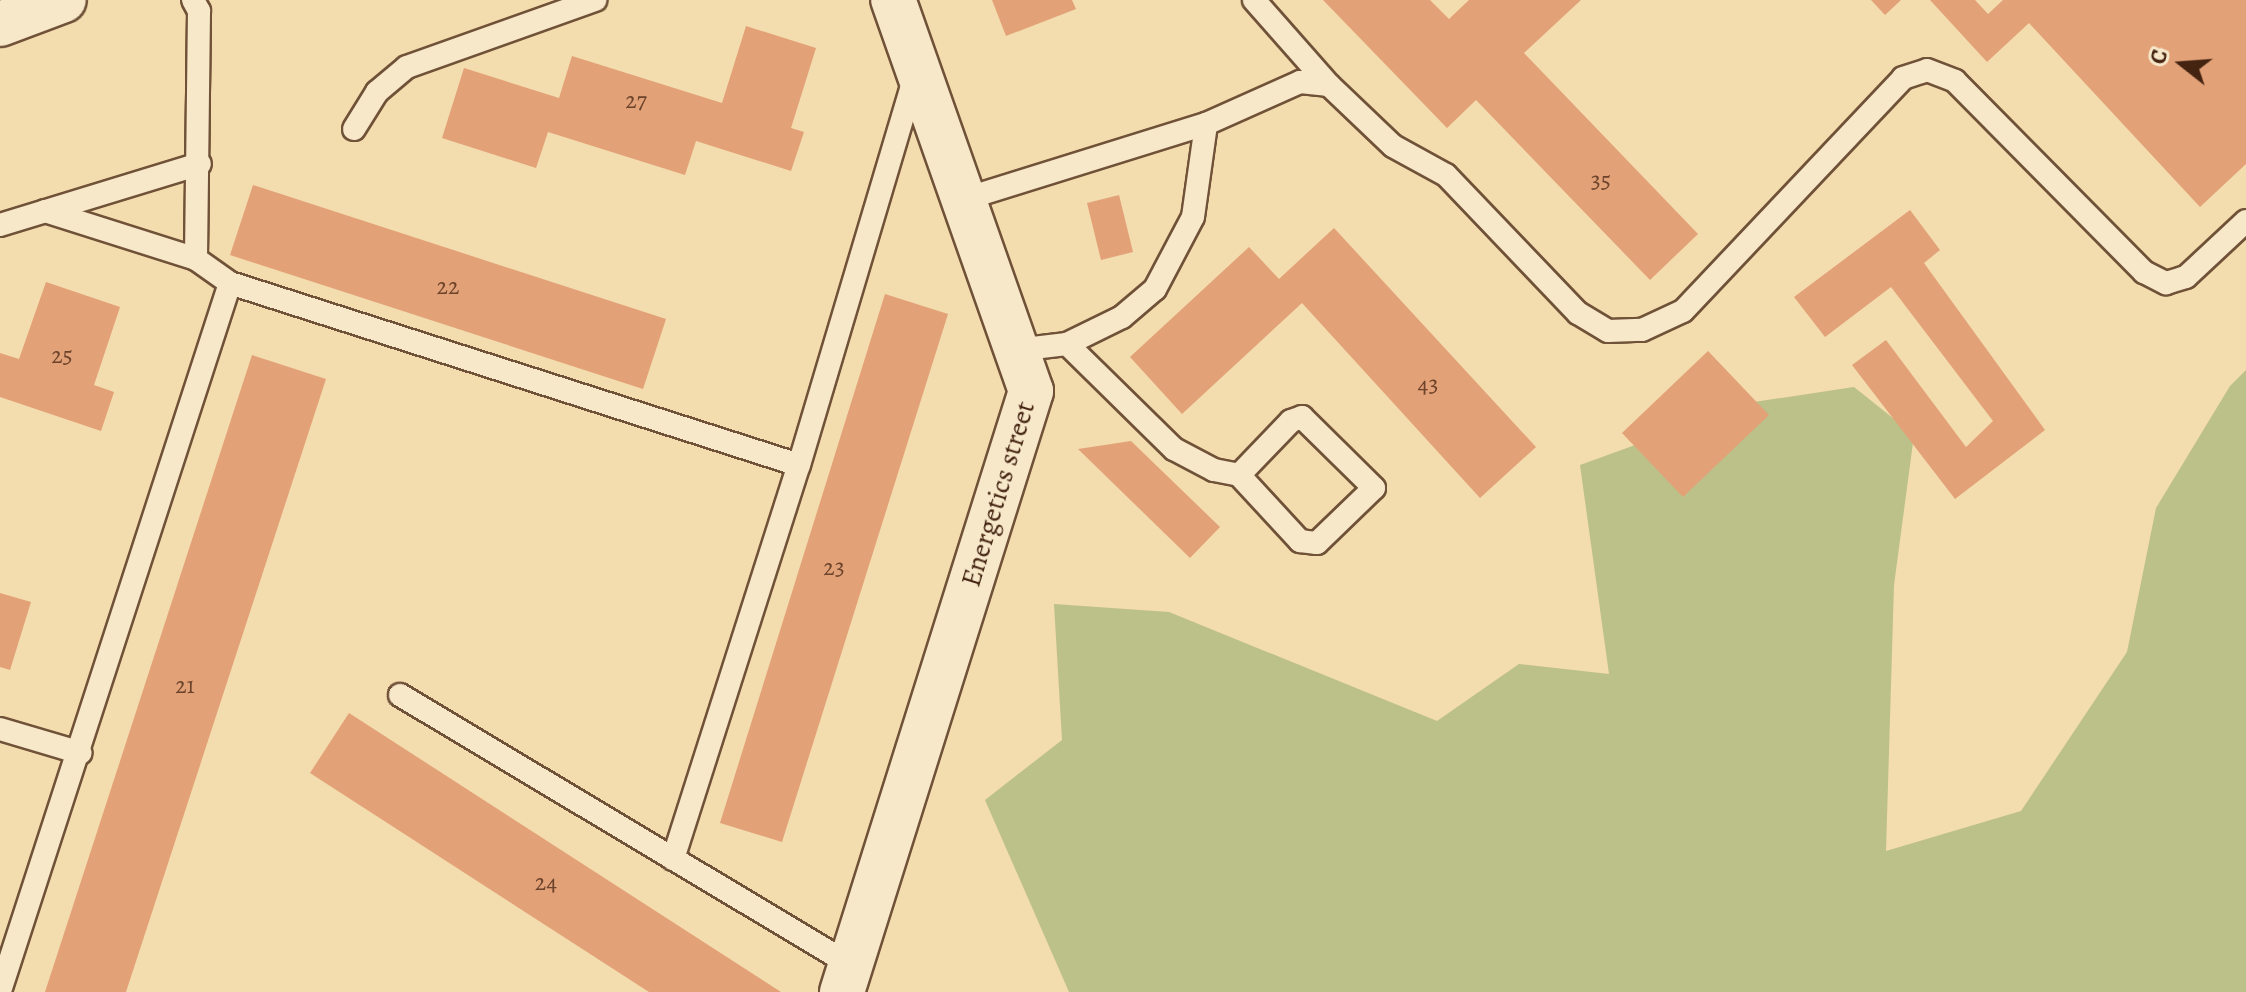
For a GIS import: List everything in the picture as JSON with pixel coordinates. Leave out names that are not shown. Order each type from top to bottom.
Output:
[{"type":"street","points":[[0,24],[64,0]]},
{"type":"street","name":"Energetics street","points":[[846,978],[1031,391],[918,63],[893,0]]},
{"type":"lane","points":[[193,0],[199,11],[200,164],[196,259]]},
{"type":"lane","points":[[354,129],[377,92],[407,67],[595,0]]},
{"type":"lane","points":[[1254,0],[1329,85],[1393,146],[1446,175],[1578,313],[1608,331],[1642,330],[1683,311],[1903,78],[1927,70],[1955,81],[2144,272],[2166,283],[2186,277],[2246,221]]},
{"type":"lane","points":[[673,859],[799,465],[918,63]]},
{"type":"lane","points":[[965,199],[1206,124],[1300,82],[1329,85]]},
{"type":"lane","points":[[1016,350],[1067,344],[1122,317],[1155,289],[1193,217],[1206,124]]},
{"type":"lane","points":[[0,225],[200,164]]},
{"type":"lane","points":[[45,211],[196,259],[230,283],[799,465]]},
{"type":"lane","points":[[0,991],[81,753],[230,283]]},
{"type":"lane","points":[[1067,344],[1174,449],[1214,470],[1239,475],[1300,541],[1317,543],[1374,488],[1302,417],[1291,421],[1239,475]]},
{"type":"lane","points":[[400,695],[673,859],[846,978]]},
{"type":"lane","points":[[0,729],[81,753]]},
{"type":"green space","points":[[2246,370],[2246,992],[1069,992],[985,800],[1062,740],[1054,604],[1169,612],[1437,721],[1519,664],[1609,674],[1580,465],[1754,402],[1854,387],[1914,435],[1894,585],[1886,851],[2021,811],[2127,652],[2156,508],[2230,386]]},
{"type":"building","points":[[992,0],[1072,0],[1076,9],[1006,36]]},
{"type":"building","points":[[1323,0],[1430,0],[1449,19],[1469,0],[1581,0],[1524,53],[1698,234],[1650,280],[1476,100],[1447,128]]},
{"type":"building","points":[[1871,0],[1901,0],[1885,15]]},
{"type":"building","points":[[1930,0],[1975,0],[1988,14],[2003,0],[2246,0],[2246,164],[2200,207],[2029,23],[1987,62]]},
{"type":"building","points":[[746,26],[816,48],[791,128],[804,132],[791,171],[696,141],[685,175],[548,132],[536,168],[442,138],[464,68],[559,98],[572,56],[722,103]]},
{"type":"building","points":[[253,185],[666,319],[643,389],[230,255]]},
{"type":"building","points":[[1119,195],[1133,252],[1101,260],[1087,203]]},
{"type":"building","points":[[1910,210],[1940,250],[1924,263],[2045,430],[1955,499],[1852,365],[1886,340],[1966,447],[1993,421],[1891,287],[1825,337],[1794,297]]},
{"type":"building","points":[[1334,228],[1536,447],[1480,498],[1302,303],[1182,414],[1130,357],[1249,247],[1279,279]]},
{"type":"building","points":[[46,282],[120,307],[94,385],[114,392],[101,431],[0,397],[0,353],[19,359]]},
{"type":"building","points":[[885,294],[948,314],[782,842],[720,823]]},
{"type":"building","points":[[1708,351],[1769,415],[1683,497],[1622,433]]},
{"type":"building","points":[[252,355],[326,379],[126,992],[45,992]]},
{"type":"building","points":[[1131,441],[1220,527],[1190,558],[1078,449]]},
{"type":"building","points":[[0,593],[31,602],[10,670],[0,667]]},
{"type":"building","points":[[349,713],[781,992],[649,992],[310,773]]}]
